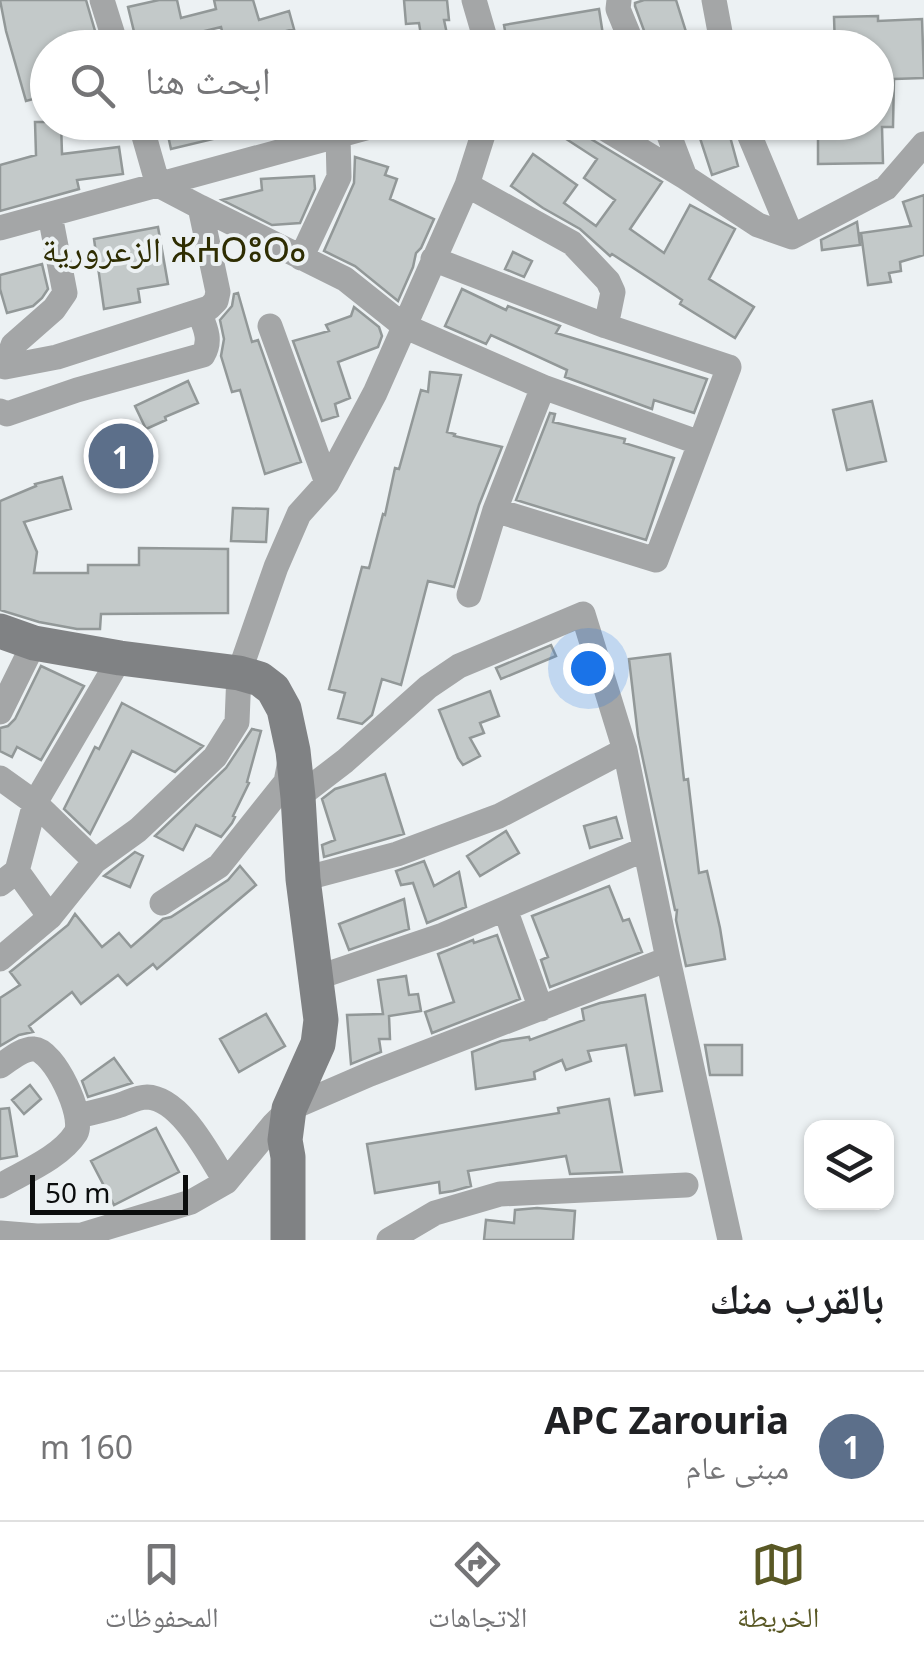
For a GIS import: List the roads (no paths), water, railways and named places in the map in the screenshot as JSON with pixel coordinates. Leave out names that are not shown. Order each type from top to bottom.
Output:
[{"type":"main road","points":[[0,631],[34,643],[239,673],[260,679],[273,689],[284,709],[298,797],[303,879],[321,1020],[320,1033],[289,1109],[285,1140],[288,1240]]},
{"type":"street","points":[[102,0],[111,30]]},
{"type":"street","points":[[474,0],[483,30]]},
{"type":"street","points":[[619,0],[618,9],[627,30]]},
{"type":"street","points":[[714,0],[720,30]]},
{"type":"street","points":[[145,140],[158,185],[345,279],[404,326],[543,387],[700,442]]},
{"type":"street","points":[[0,228],[323,140]]},
{"type":"street","points":[[302,258],[339,177],[338,140]]},
{"type":"street","points":[[0,959],[50,917],[95,862],[138,830],[215,758],[237,722],[239,673],[276,567],[299,514],[327,483],[375,393],[467,186],[481,140]]},
{"type":"street","points":[[624,140],[758,225],[792,237],[886,188],[924,144]]},
{"type":"street","points":[[671,140],[685,177]]},
{"type":"street","points":[[752,140],[792,237]]},
{"type":"street","points":[[467,186],[572,243],[608,281],[613,292],[606,326]]},
{"type":"street","points":[[3,366],[57,357],[210,308],[218,292],[200,207]]},
{"type":"street","points":[[3,366],[13,345],[54,310],[65,293],[50,215]]},
{"type":"street","points":[[433,259],[606,326],[728,367],[656,560],[495,510]]},
{"type":"street","points":[[0,411],[7,414],[204,355],[208,334],[199,312]]},
{"type":"street","points":[[270,326],[327,483]]},
{"type":"street","points":[[469,595],[495,510],[543,387]]},
{"type":"street","points":[[298,797],[402,709],[460,666],[583,614],[625,750],[730,1240]]},
{"type":"street","points":[[0,712],[34,643]]},
{"type":"street","points":[[50,917],[8,878],[36,803],[120,658]]},
{"type":"street","points":[[303,879],[397,854],[499,816],[625,750]]},
{"type":"street","points":[[162,903],[218,866],[286,782],[292,752]]},
{"type":"street","points":[[0,778],[36,803],[95,862]]},
{"type":"street","points":[[316,978],[443,936],[645,849]]},
{"type":"street","points":[[505,910],[541,1009]]},
{"type":"street","points":[[0,1233],[82,1234],[191,1202],[226,1182],[289,1109],[668,959]]},
{"type":"street","points":[[0,1066],[28,1049],[39,1049],[48,1056],[78,1116],[79,1128],[51,1156],[0,1186]]},
{"type":"street","points":[[78,1116],[139,1098],[160,1100],[183,1118],[226,1182]]},
{"type":"street","points":[[389,1240],[434,1213],[500,1194],[686,1186]]},
{"type":"place","name":"APC Zarouria","points":[[121,456]]},
{"type":"district","name":"الزعرورية ⵣⵄⵔⵓⵔⴰ","points":[[174,248]]}]
